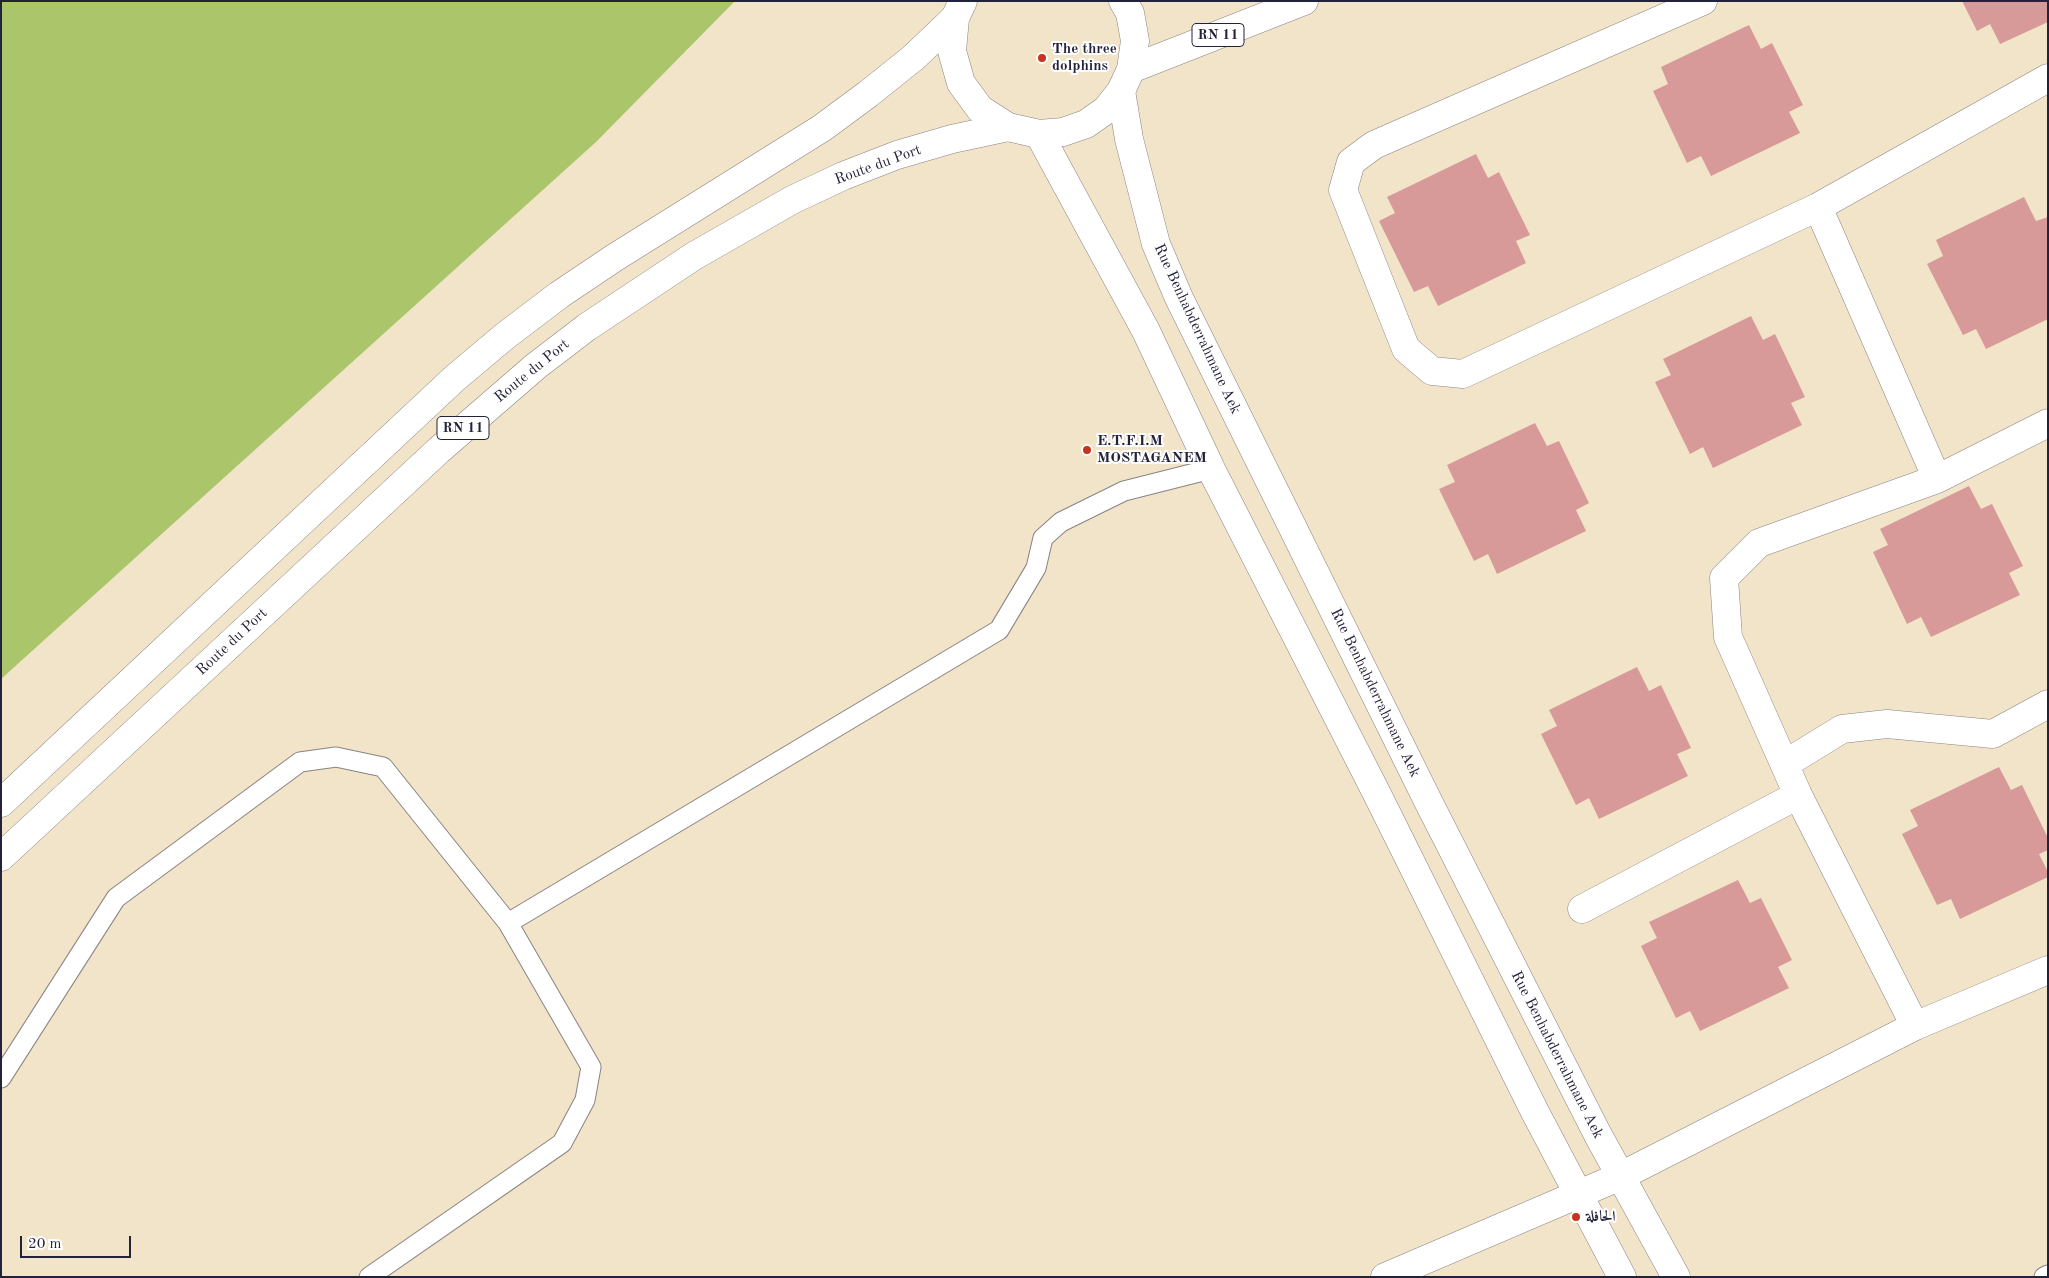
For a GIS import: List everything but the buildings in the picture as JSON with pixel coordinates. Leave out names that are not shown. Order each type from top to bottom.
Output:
[{"type":"main road","points":[[959,7],[952,51],[961,83],[980,109],[1008,127],[1039,134],[1063,132],[1086,124],[1106,110],[1126,80],[1135,41],[1130,13],[1123,1]]},
{"type":"main road","name":"RN 11","points":[[1126,80],[1304,1]]},
{"type":"main road","points":[[1703,1],[1374,145],[1351,162],[1343,190],[1406,349],[1432,371],[1463,374],[1818,207],[2048,78]]},
{"type":"main road","name":"RN 11","points":[[1,803],[455,378],[559,295],[614,258],[822,128],[913,58],[959,7]]},
{"type":"main road","name":"Rue Benhabderrahmane Aek","points":[[1126,80],[1129,139],[1156,244],[1179,298],[1429,803],[1594,1126],[1676,1277]]},
{"type":"main road","name":"Route du Port","points":[[1,857],[446,444],[536,366],[587,327],[694,256],[792,200],[843,176],[897,155],[952,139],[1008,127]]},
{"type":"main road","points":[[1039,134],[1146,331],[1211,469],[1377,794],[1535,1112],[1622,1277]]},
{"type":"main road","points":[[1818,207],[1937,479]]},
{"type":"main road","points":[[1914,1026],[1798,795],[1728,637],[1724,578],[1759,543],[1937,479],[2048,423]]},
{"type":"main road","points":[[1785,764],[1842,729],[1887,724],[1993,734],[2048,704]]},
{"type":"main road","points":[[1582,909],[1798,795]]},
{"type":"main road","points":[[1385,1277],[1621,1176],[1914,1026],[2048,970]]},
{"type":"lane","points":[[508,923],[998,630],[1036,568],[1043,538],[1060,522],[1124,491],[1211,469]]},
{"type":"lane","points":[[1,1078],[116,898],[300,762],[336,757],[383,767],[508,923],[591,1067],[585,1100],[562,1143],[369,1277]]},
{"type":"lane","points":[[2044,1277],[2048,1275]]},
{"type":"green space","points":[[1,1],[735,1],[596,142],[1,679]]},
{"type":"place","name":"The three dolphins","points":[[1042,58]]},
{"type":"place","name":"E.T.F.I.M MOSTAGANEM","points":[[1087,450]]},
{"type":"place","name":"الحافلة","points":[[1576,1217]]}]
